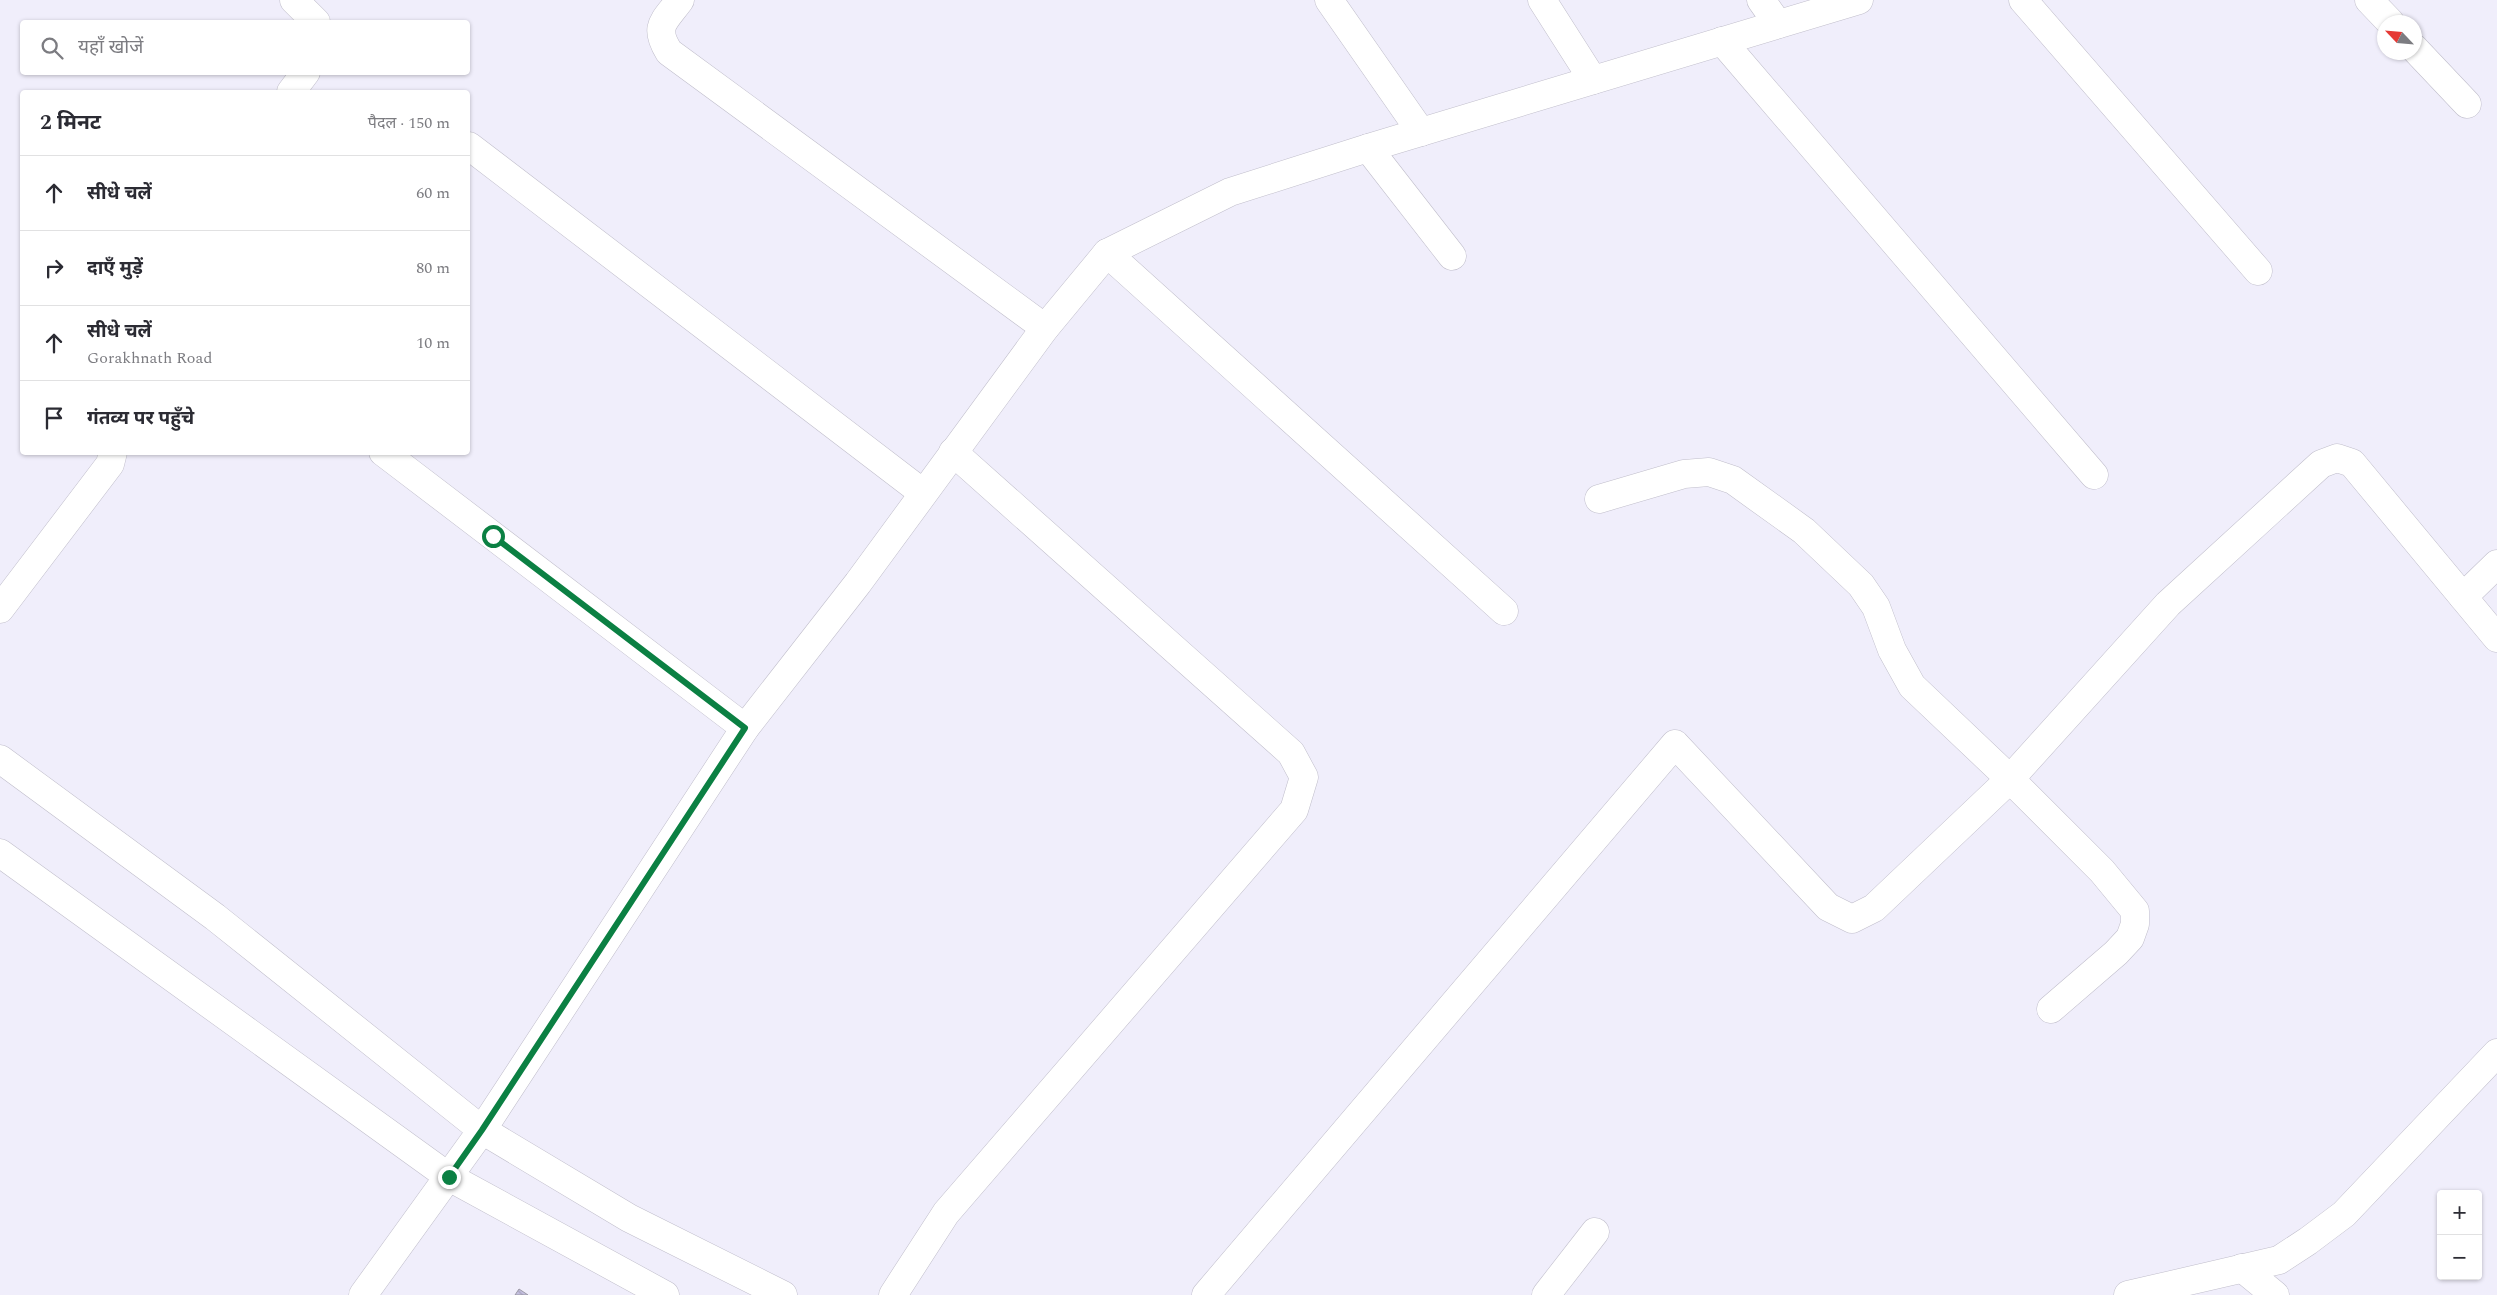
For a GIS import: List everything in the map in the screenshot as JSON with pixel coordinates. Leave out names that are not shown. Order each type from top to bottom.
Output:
[{"type":"street","points":[[294,0],[314,20]]},
{"type":"street","points":[[680,0],[662,24],[660,38],[669,52],[1045,328]]},
{"type":"street","points":[[1329,0],[1421,132]]},
{"type":"street","points":[[1542,0],[1593,80]]},
{"type":"street","points":[[1761,0],[1778,24]]},
{"type":"street","points":[[363,1295],[482,1130],[745,728],[858,582],[1045,328],[1107,253],[1230,192],[1368,148],[1859,0]]},
{"type":"street","points":[[2023,0],[2258,271]]},
{"type":"street","points":[[2369,0],[2383,15]]},
{"type":"street","points":[[1722,41],[2094,475]]},
{"type":"street","points":[[2422,57],[2466,104]]},
{"type":"street","points":[[292,90],[304,75]]},
{"type":"street","points":[[470,147],[923,493]]},
{"type":"street","points":[[1368,148],[1452,256]]},
{"type":"street","points":[[1107,253],[1504,611]]},
{"type":"street","points":[[893,1295],[946,1213],[1294,810],[1304,777],[1290,754],[953,452]]},
{"type":"street","points":[[0,609],[110,464],[112,455]]},
{"type":"street","points":[[387,455],[745,728]]},
{"type":"street","points":[[1206,1295],[1675,744],[1828,907],[1852,919],[1874,908],[2010,779],[2168,604],[2321,464],[2337,458],[2352,463],[2497,638]]},
{"type":"street","points":[[1599,499],[1684,474],[1709,472],[1733,480],[1804,531],[1862,586],[1876,607],[1892,650],[1912,686],[2010,779],[2102,871],[2135,911],[2135,924],[2130,938],[2116,953],[2051,1009]]},
{"type":"street","points":[[2463,597],[2497,564]]},
{"type":"street","points":[[0,759],[215,916],[482,1130],[630,1218],[783,1295]]},
{"type":"street","points":[[0,854],[449,1177],[665,1295]]},
{"type":"street","points":[[2128,1295],[2279,1260],[2344,1214],[2497,1053]]},
{"type":"street","points":[[1546,1295],[1596,1232]]},
{"type":"street","points":[[2242,1268],[2275,1295]]},
{"type":"building","points":[[519,1289],[528,1295],[515,1295]]},
{"type":"route","points":[[449,1177],[482,1130],[745,728],[493,536]]}]
